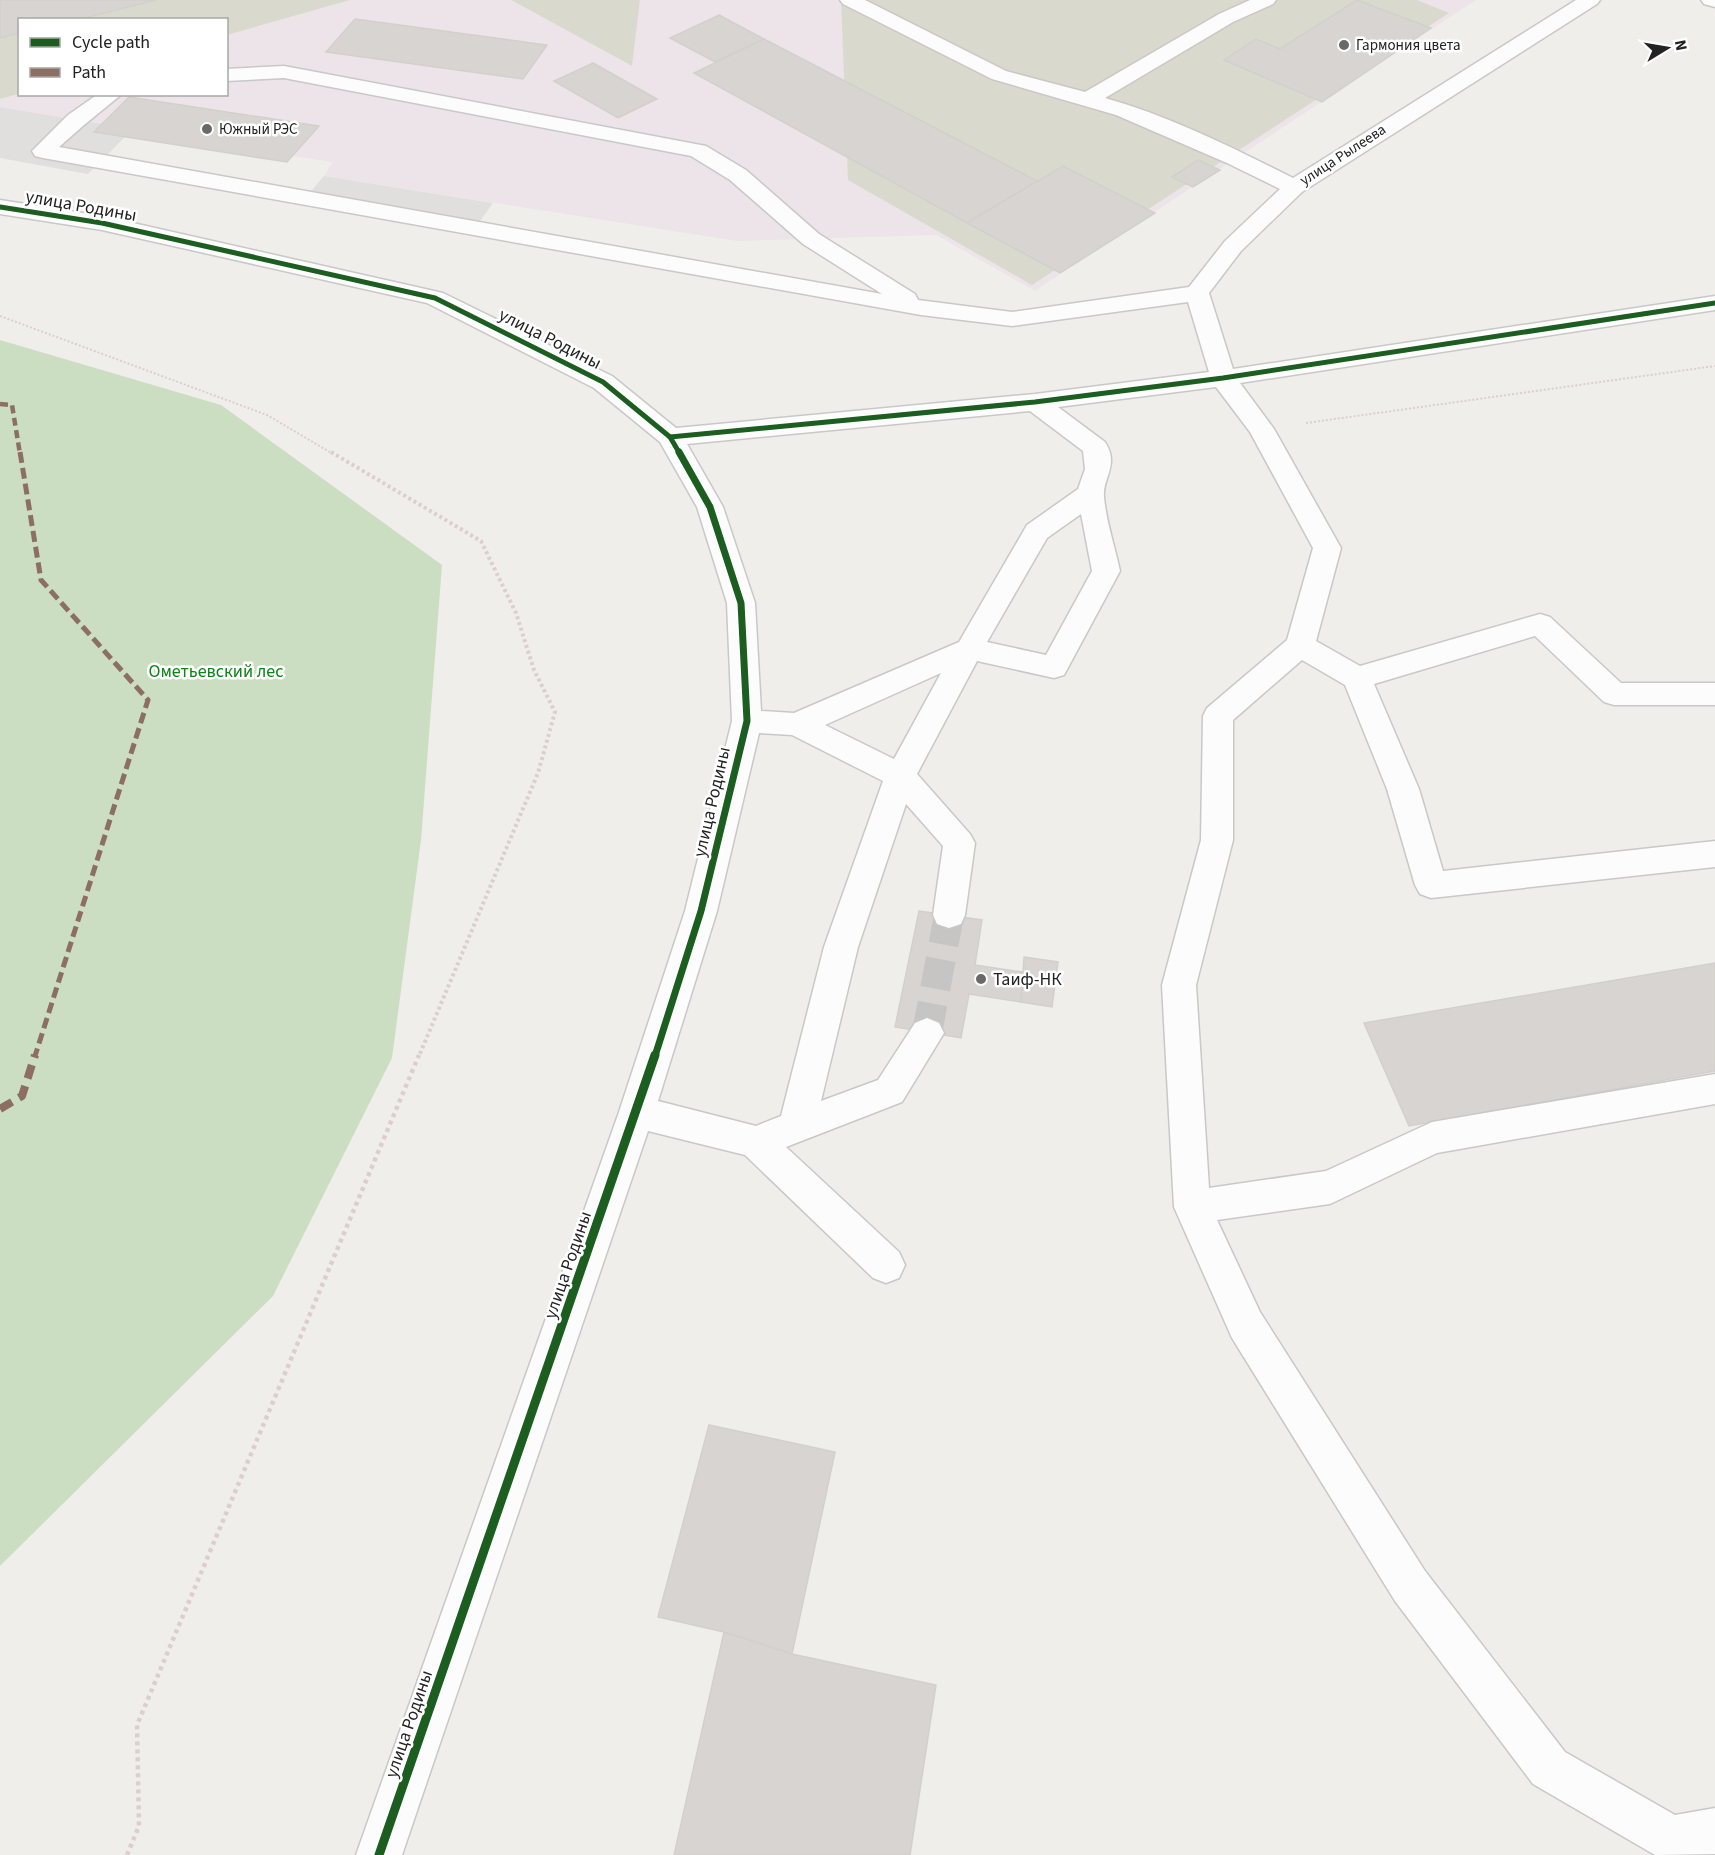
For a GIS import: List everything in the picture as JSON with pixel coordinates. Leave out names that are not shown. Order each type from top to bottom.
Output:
[{"type":"street","points":[[849,0],[999,75],[1134,114],[1235,158],[1294,188]]},
{"type":"street","points":[[1087,100],[1226,18],[1266,0]]},
{"type":"street","name":"улица Рылеева","points":[[1197,293],[1233,246],[1294,188],[1590,0]]},
{"type":"street","points":[[228,75],[284,72],[698,151],[738,175],[811,239],[921,308]]},
{"type":"street","points":[[109,96],[76,120],[43,150],[921,308],[1012,319],[1197,293],[1223,378],[1261,429],[1328,548],[1300,645],[1218,716],[1217,840],[1179,985],[1192,1208],[1246,1325],[1410,1586],[1549,1768],[1672,1839],[1715,1832]]},
{"type":"street","name":"улица Родины","points":[[0,207],[102,223],[435,298],[603,382],[670,437],[710,507],[741,603],[747,721],[701,911],[637,1112],[379,1855]]},
{"type":"street","points":[[670,437],[1035,402],[1223,378],[1715,303]]},
{"type":"street","points":[[797,724],[969,649],[1054,667],[1106,571],[1090,495],[1098,469],[1096,448],[1035,402]]},
{"type":"street","points":[[797,1125],[842,947],[900,776],[969,649],[1037,532],[1090,495]]},
{"type":"street","points":[[1358,678],[1540,624],[1614,694],[1715,694]]},
{"type":"street","points":[[1300,645],[1358,678],[1403,789],[1431,885],[1715,854]]},
{"type":"street","points":[[747,721],[797,724],[900,776],[958,843],[949,915]]},
{"type":"street","points":[[756,1142],[890,1091],[927,1033]]},
{"type":"street","points":[[1192,1208],[1330,1187],[1432,1138],[1715,1089]]},
{"type":"street","points":[[637,1112],[756,1142],[886,1264]]},
{"type":"path","points":[[0,316],[267,415],[481,542],[516,613],[534,670],[555,712],[538,773],[137,1725],[139,1826],[127,1855]]},
{"type":"path","points":[[1261,429],[1715,366]]},
{"type":"shaded area","points":[[0,0],[350,0],[228,35],[228,18],[18,18],[18,94],[0,99]]},
{"type":"shaded area","points":[[350,0],[511,0],[632,66],[640,0],[841,0],[1448,13],[1417,0],[1476,0],[1035,291],[936,235],[737,241],[324,176],[333,162],[293,156],[287,162],[94,132],[102,124],[0,107],[0,99],[18,94],[228,96],[228,35]]},
{"type":"shaded area","points":[[511,0],[640,0],[632,66]]},
{"type":"shaded area","points":[[841,0],[1417,0],[1449,13],[1032,285],[848,180]]},
{"type":"shaded area","points":[[0,107],[102,124],[94,132],[125,137],[88,174],[0,158]]},
{"type":"shaded area","points":[[324,176],[493,203],[478,224],[307,196]]},
{"type":"green space","name":"Ометьевский лес","points":[[0,340],[221,405],[442,565],[421,840],[392,1058],[273,1296],[0,1566]]},
{"type":"building","points":[[0,0],[156,0],[84,18],[18,18],[18,34],[0,38]]},
{"type":"building","points":[[1357,0],[1431,28],[1322,102],[1224,60],[1256,39],[1280,49]]},
{"type":"building","points":[[719,15],[764,39],[715,62],[670,38]]},
{"type":"building","points":[[355,19],[547,45],[523,79],[326,52]]},
{"type":"building","points":[[764,39],[1037,181],[967,223],[694,73]]},
{"type":"building","points":[[593,63],[657,99],[618,118],[554,81]]},
{"type":"building","name":"Южный РЭС","points":[[129,97],[319,126],[287,162],[94,132]]},
{"type":"building","points":[[1198,160],[1220,170],[1193,187],[1172,177]]},
{"type":"building","points":[[1063,166],[1155,213],[1060,273],[967,223]]},
{"type":"building","points":[[919,911],[982,920],[975,965],[1022,972],[1021,1002],[969,994],[961,1038],[895,1027]]},
{"type":"building","points":[[1024,957],[1058,962],[1052,1007],[1021,1002]]},
{"type":"building","points":[[1715,963],[1715,1071],[1409,1126],[1364,1023]]},
{"type":"building","points":[[709,1425],[835,1452],[792,1654],[724,1632],[658,1617]]},
{"type":"building","points":[[724,1632],[792,1654],[936,1685],[910,1855],[674,1855]]},
{"type":"tunnel","points":[[927,1033],[949,915]]},
{"type":"marked path","points":[[0,404],[12,405],[41,580],[148,700],[22,1096],[0,1109]]},
{"type":"cycle path","points":[[0,207],[102,223],[435,298],[603,382],[670,437],[710,507],[741,603],[747,721],[701,911],[637,1112],[379,1855]]},
{"type":"cycle path","points":[[670,437],[1035,402],[1223,378],[1715,303]]},
{"type":"place","name":"Гармония цвета","points":[[1344,45]]},
{"type":"place","name":"Южный РЭС","points":[[207,129]]},
{"type":"place","name":"Таиф-НК","points":[[981,979]]}]
